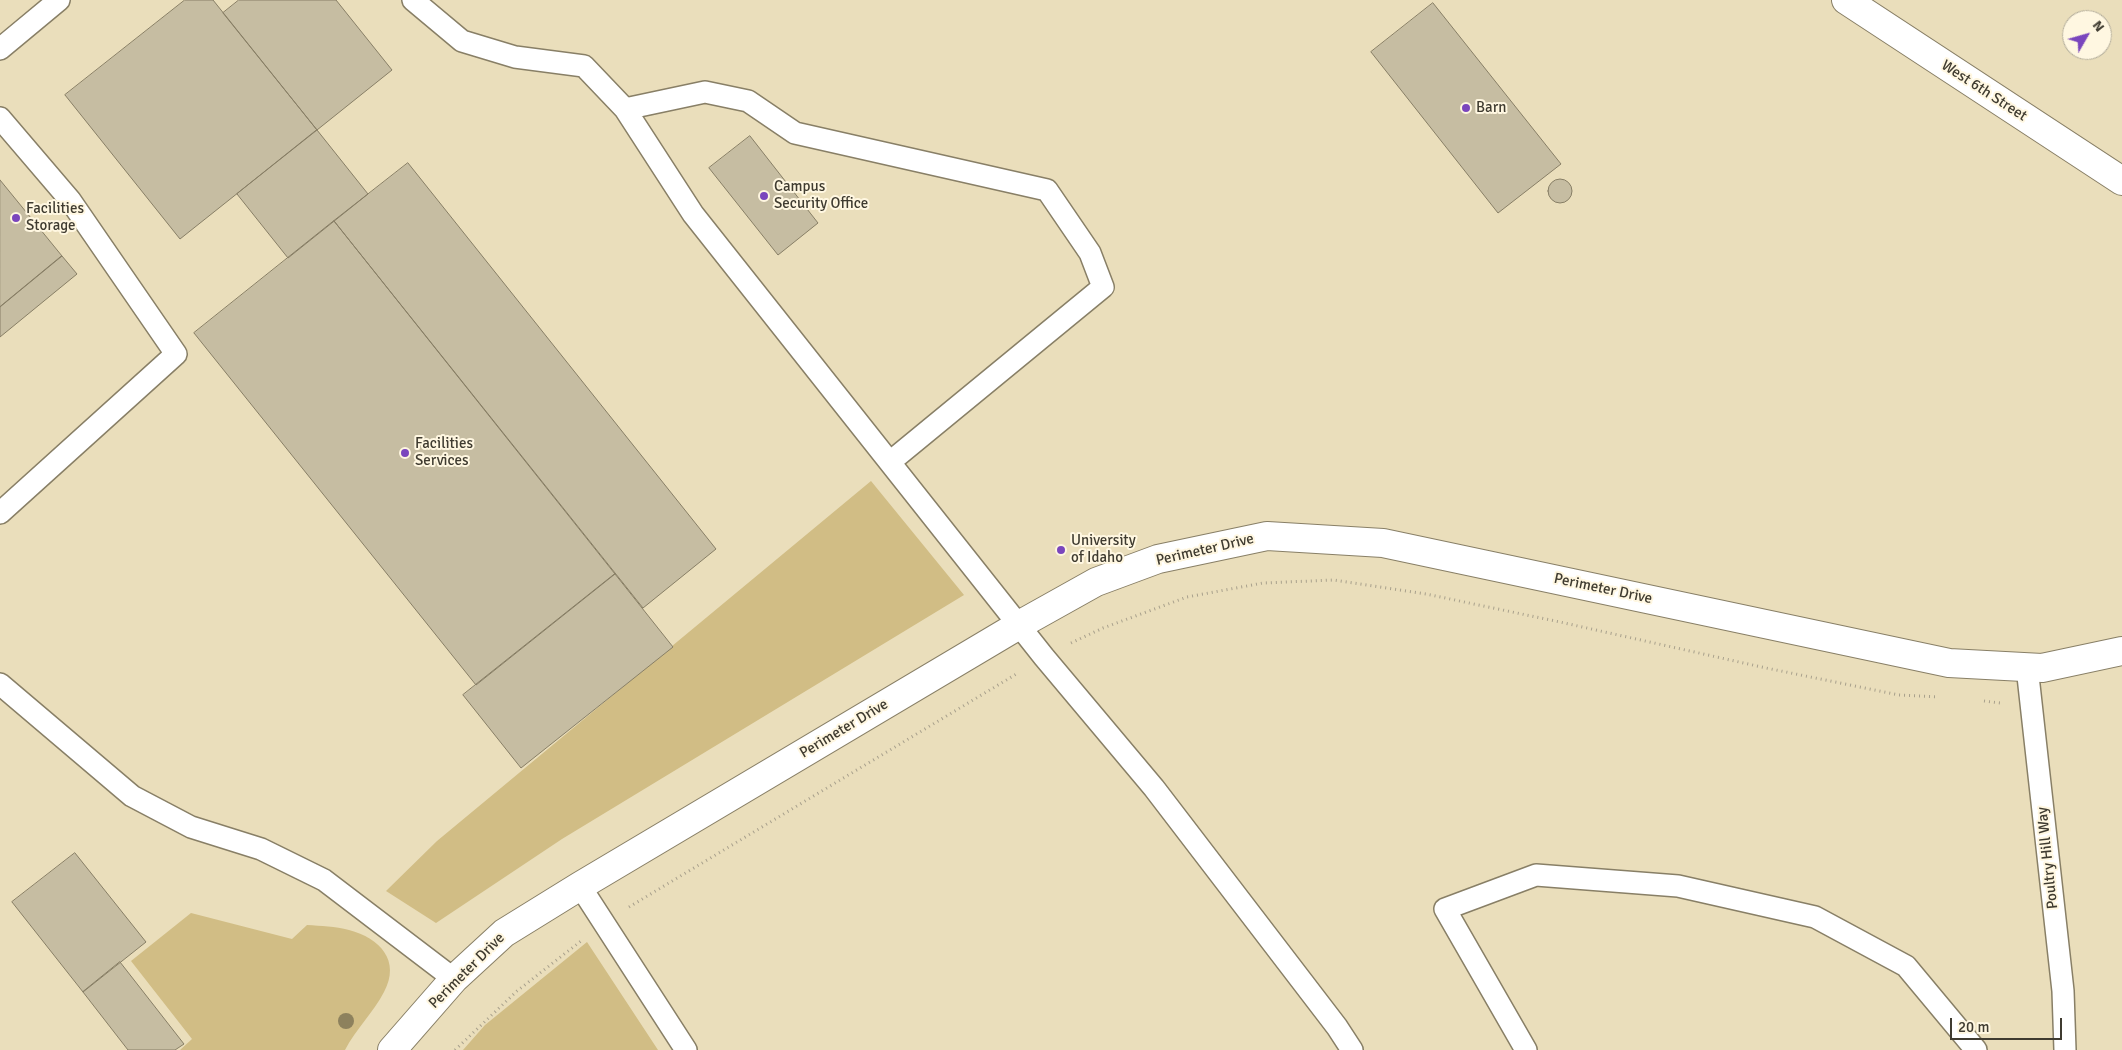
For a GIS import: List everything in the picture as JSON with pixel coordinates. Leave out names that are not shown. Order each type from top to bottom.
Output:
[{"type":"street","name":"West 6th Street","points":[[1846,0],[2122,181]]},
{"type":"street","name":"Perimeter Drive","points":[[392,1050],[454,979],[504,933],[1019,625],[1096,582],[1158,559],[1267,536],[1382,543],[1949,663],[2042,668],[2122,651]]},
{"type":"lane","points":[[0,49],[59,0]]},
{"type":"lane","points":[[413,0],[462,41],[515,57],[584,66],[625,109],[693,214],[1044,657],[1154,788],[1337,1027],[1352,1050]]},
{"type":"lane","points":[[625,109],[705,92],[748,101],[795,133],[1047,190],[1090,253],[1103,286],[890,462]]},
{"type":"lane","points":[[0,118],[70,200],[176,354],[0,513]]},
{"type":"lane","name":"Poultry Hill Way","points":[[2027,667],[2063,991],[2065,1050]]},
{"type":"lane","points":[[0,684],[132,796],[191,826],[261,849],[324,880],[454,979]]},
{"type":"lane","points":[[1526,1050],[1445,909],[1536,875],[1678,886],[1815,917],[1906,966],[1976,1050]]},
{"type":"lane","points":[[580,886],[686,1050]]},
{"type":"path","points":[[454,1050],[517,991],[604,922],[1044,657],[1103,628],[1187,597],[1263,583],[1334,580],[1436,596],[1899,695],[1943,698]]},
{"type":"path","points":[[1978,701],[2004,703]]},
{"type":"shaded area","name":"University of Idaho","points":[[0,0],[2122,0],[2122,1050],[0,1050]]},
{"type":"shaded area","points":[[871,481],[964,595],[562,839],[436,923],[386,891],[437,841]]},
{"type":"shaded area","points":[[191,913],[292,939],[307,925],[349,930],[370,939],[384,952],[389,961],[389,981],[380,1000],[345,1050],[180,1050],[192,1039],[131,961]]},
{"type":"shaded area","points":[[587,942],[658,1050],[463,1050],[485,1025]]},
{"type":"building","points":[[185,0],[213,0],[317,130],[180,239],[65,95]]},
{"type":"building","points":[[239,0],[336,0],[392,70],[317,130],[223,13]]},
{"type":"building","name":"Barn","points":[[1433,3],[1561,164],[1498,213],[1371,52]]},
{"type":"building","points":[[317,130],[368,194],[288,258],[237,194]]},
{"type":"building","name":"Campus Security Office","points":[[750,136],[818,223],[778,255],[709,168]]},
{"type":"building","name":"Facilities Services","points":[[408,163],[716,549],[643,608],[334,221]]},
{"type":"building","points":[[1560,179],[1568,183],[1572,191],[1568,199],[1560,203],[1552,199],[1548,191],[1552,183]]},
{"type":"building","name":"Facilities Storage","points":[[0,180],[62,256],[0,307]]},
{"type":"building","name":"Facilities Services","points":[[334,221],[615,574],[476,685],[194,333]]},
{"type":"building","points":[[62,256],[77,274],[0,337],[0,307]]},
{"type":"building","points":[[615,574],[673,647],[521,768],[463,695]]},
{"type":"building","points":[[75,853],[146,942],[83,992],[12,902]]},
{"type":"building","points":[[120,962],[184,1044],[175,1050],[128,1050],[83,992]]},
{"type":"place","name":"Barn","points":[[1466,108]]},
{"type":"place","name":"Campus Security Office","points":[[764,196]]},
{"type":"place","name":"Facilities Storage","points":[[16,218]]},
{"type":"place","name":"Facilities Services","points":[[405,453]]},
{"type":"place","name":"University of Idaho","points":[[1061,550]]}]
